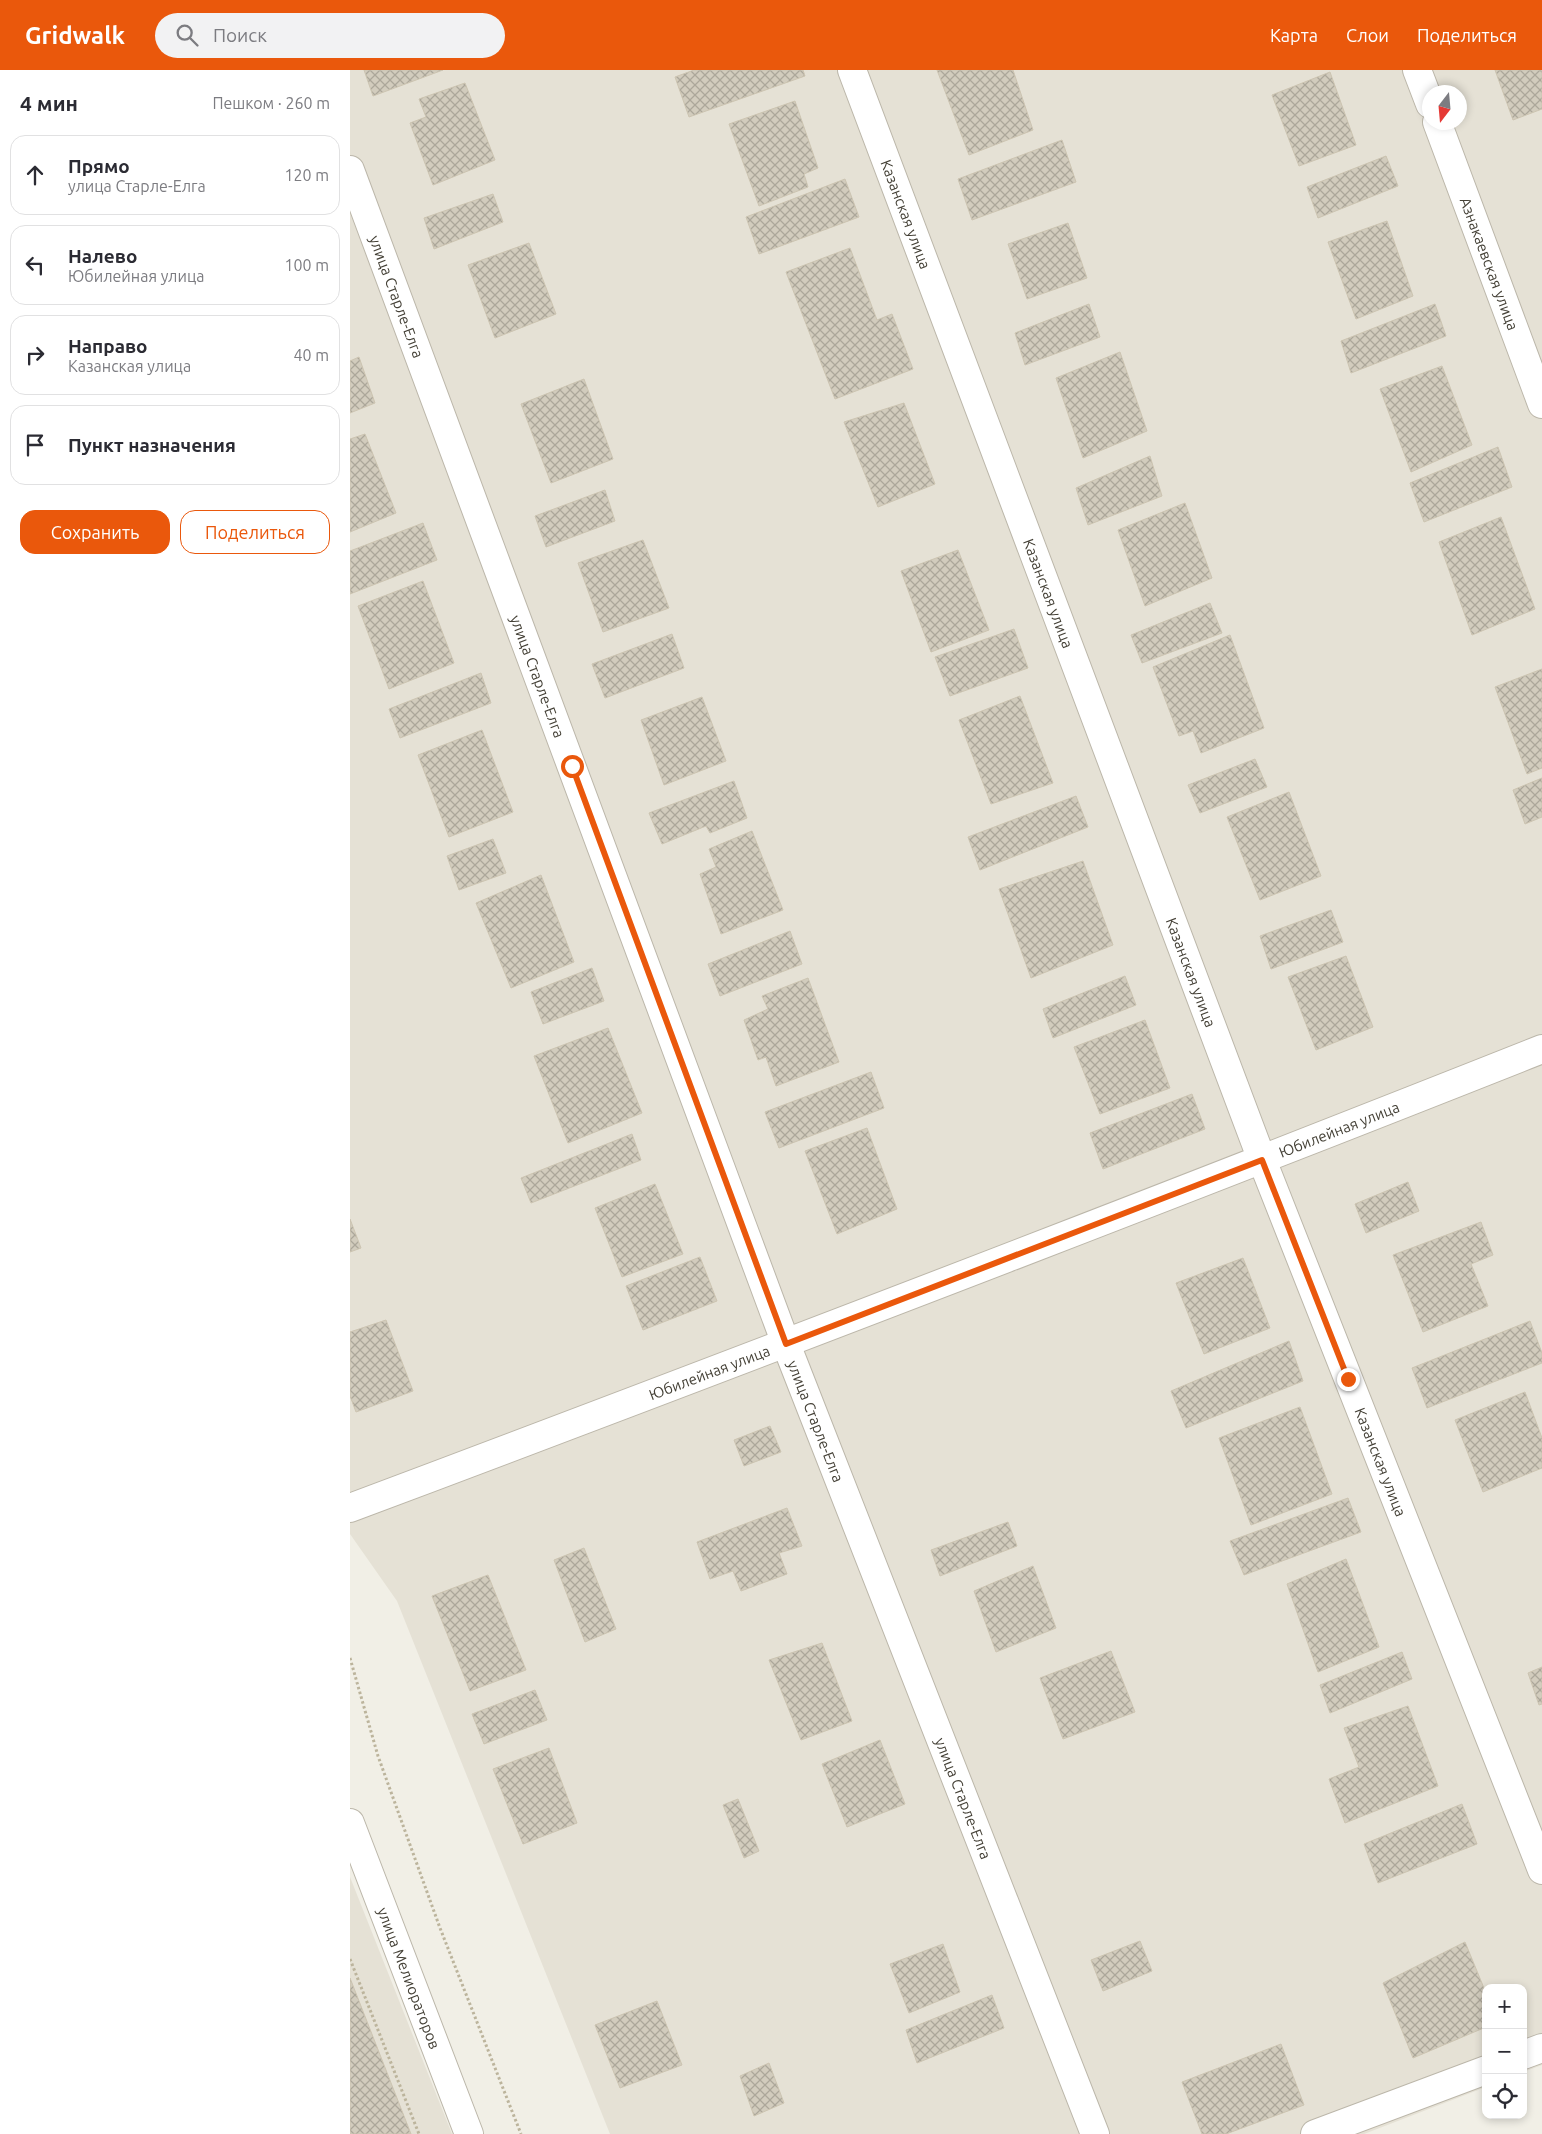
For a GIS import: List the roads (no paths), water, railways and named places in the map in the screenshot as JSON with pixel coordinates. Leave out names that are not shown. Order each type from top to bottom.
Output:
[{"type":"street","name":"Казанская улица","points":[[852,70],[1262,1160],[1542,1870]]},
{"type":"street","points":[[1417,70],[1423,85]]},
{"type":"street","name":"Азнакаевская улица","points":[[1440,130],[1542,404]]},
{"type":"street","name":"улица Старле-Елга","points":[[350,170],[786,1344],[1095,2134]]},
{"type":"street","name":"Юбилейная улица","points":[[350,1508],[786,1344],[1542,1050]]},
{"type":"street","name":"улица Мелиораторов","points":[[350,1823],[469,2134]]},
{"type":"street","points":[[1527,2054],[1542,2048]]},
{"type":"street","points":[[1315,2134],[1482,2071]]}]
